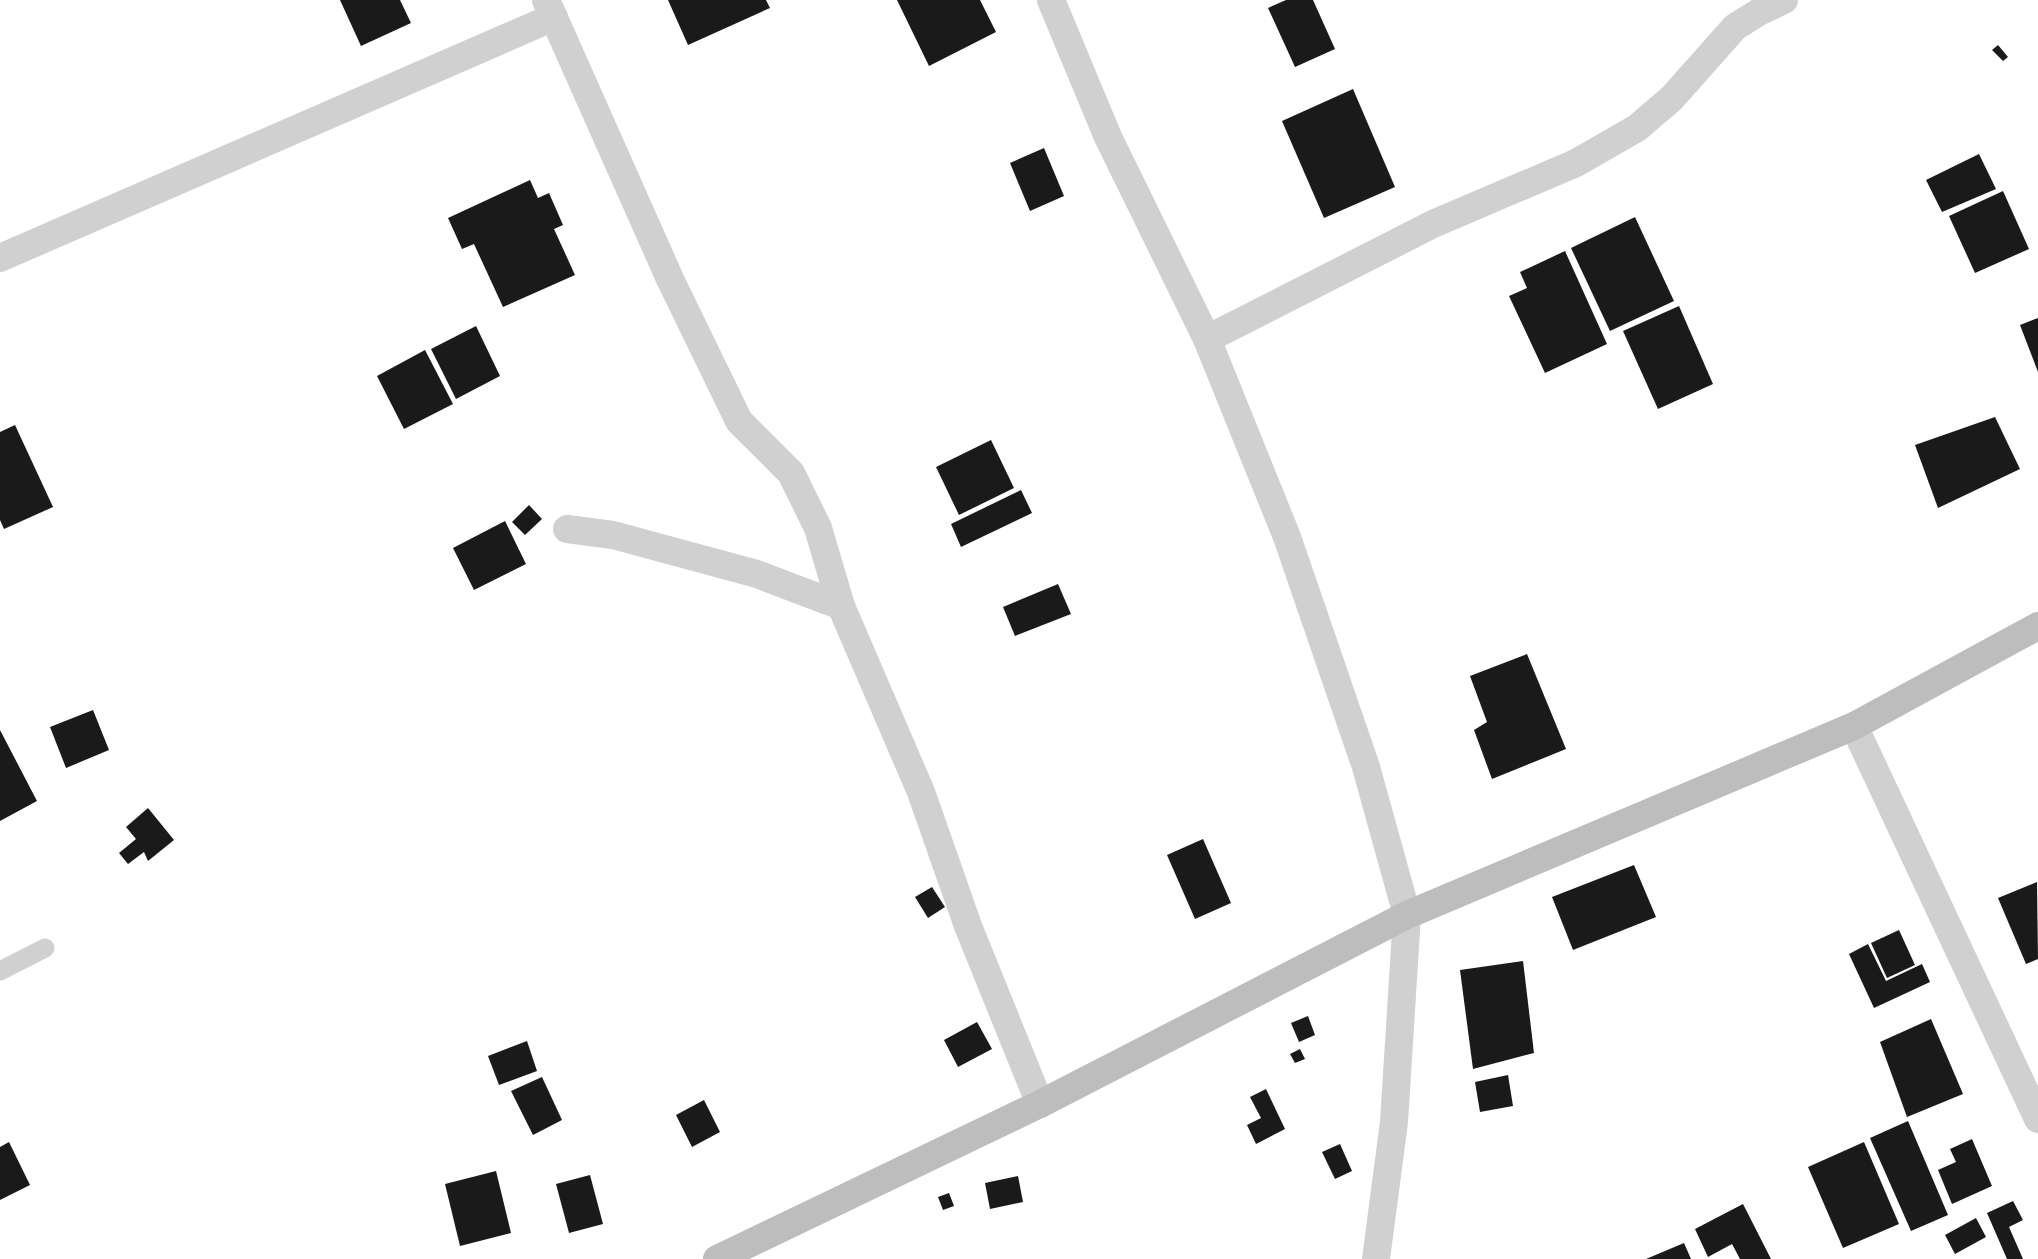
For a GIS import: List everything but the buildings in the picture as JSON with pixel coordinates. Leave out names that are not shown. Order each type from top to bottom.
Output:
[{"type":"main road","points":[[717,1259],[1040,1104],[1407,915],[1854,726],[2038,626]]},
{"type":"street","points":[[1051,0],[1108,137],[1207,339],[1287,536],[1366,767],[1407,915],[1394,1122],[1376,1259]]},
{"type":"street","points":[[1207,339],[1433,224],[1576,163],[1637,128],[1672,98],[1735,28],[1759,12],[1784,0]]},
{"type":"street","points":[[0,258],[550,9],[670,280],[739,421],[791,473],[818,528],[841,606],[921,792],[968,926],[1040,1104]]},
{"type":"street","points":[[567,529],[613,535],[748,571],[841,606]]},
{"type":"street","points":[[1854,726],[2038,1119]]},
{"type":"lane","points":[[0,971],[45,948]]}]
